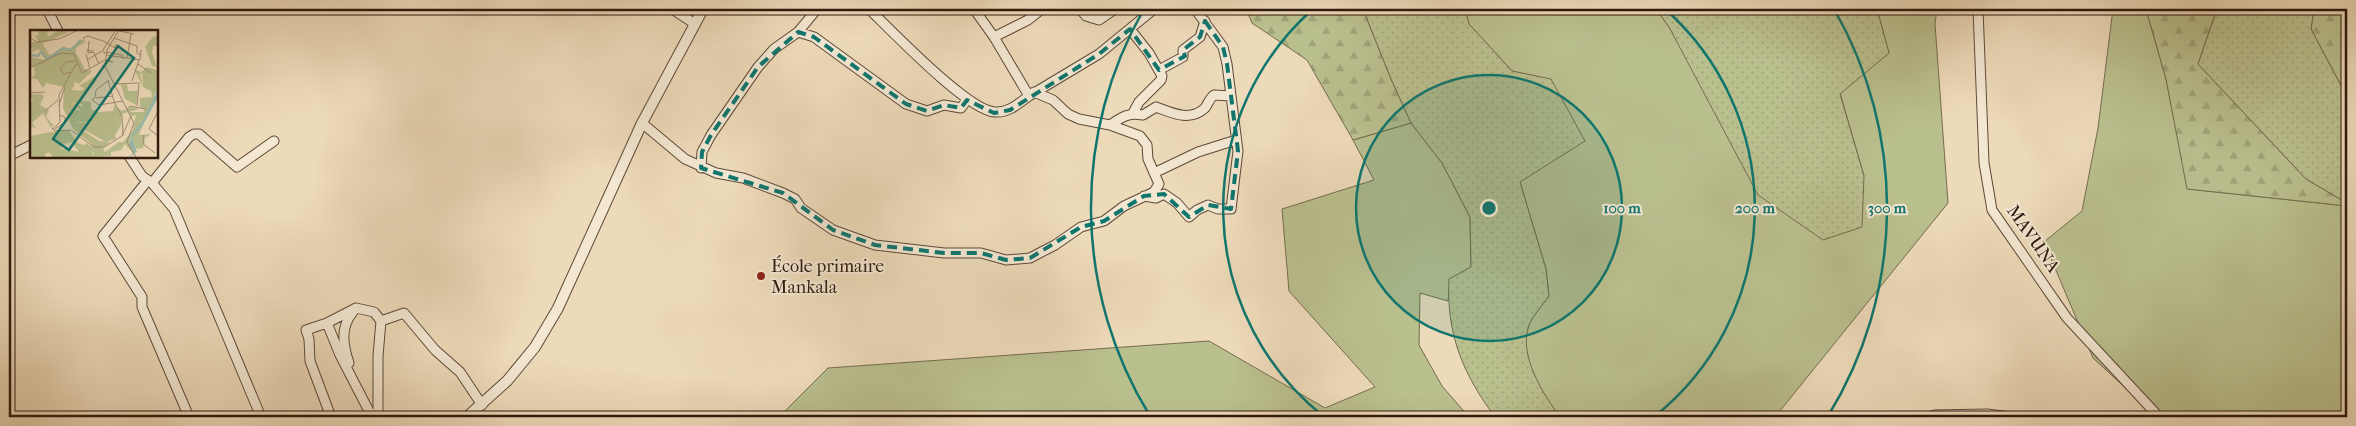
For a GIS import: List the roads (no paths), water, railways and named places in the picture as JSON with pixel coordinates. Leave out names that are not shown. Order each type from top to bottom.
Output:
[{"type":"street","points":[[47,9],[58,30]]},
{"type":"street","points":[[672,9],[694,24]]},
{"type":"street","points":[[467,417],[507,381],[535,347],[558,308],[642,123],[703,9]]},
{"type":"street","points":[[701,168],[702,152],[711,135],[758,67],[774,49],[798,32],[817,9]]},
{"type":"street","points":[[868,9],[967,100],[994,112],[1010,110],[1031,94],[1099,54],[1154,9]]},
{"type":"street","points":[[642,123],[685,159],[701,168],[743,178],[782,193],[795,199],[801,208],[833,230],[876,245],[944,254],[981,253],[1006,260],[1030,258],[1055,246],[1081,227],[1104,221],[1140,197],[1154,192],[1159,184],[1143,139],[1127,129],[1122,130],[1110,124],[1079,119],[1068,114],[1052,100],[1031,94],[974,9]]},
{"type":"street","points":[[994,37],[1028,20],[1042,9]]},
{"type":"street","points":[[1080,9],[1086,16],[1099,20],[1115,9]]},
{"type":"street","points":[[1140,197],[1156,198],[1164,194],[1177,203],[1189,217],[1208,205],[1218,209],[1231,209],[1238,151],[1223,47],[1195,9]]},
{"type":"street","name":"MAVUNA","points":[[1978,9],[1984,163],[1992,210],[2067,318],[2159,417]]},
{"type":"street","points":[[1159,70],[1183,57],[1183,50],[1200,37],[1205,21]]},
{"type":"street","points":[[1110,124],[1132,113],[1139,102],[1161,80],[1162,76],[1149,53],[1130,29]]},
{"type":"street","points":[[798,32],[814,37],[906,104],[928,111],[944,105],[961,108],[967,100]]},
{"type":"street","points":[[1132,113],[1143,115],[1156,107],[1181,117],[1189,116],[1201,110],[1214,95],[1231,96]]},
{"type":"street","points":[[189,417],[142,307],[142,297],[104,236],[188,137],[199,134],[237,167],[274,141]]},
{"type":"street","points":[[1154,173],[1198,152],[1236,140]]},
{"type":"street","points":[[9,156],[30,146]]},
{"type":"street","points":[[130,158],[142,176],[165,197],[176,215],[237,364],[261,417]]},
{"type":"street","points":[[355,382],[346,354],[344,334],[346,321],[356,308]]},
{"type":"street","points":[[331,417],[310,361],[309,339],[306,330],[327,323],[356,308],[374,312],[381,321],[378,356],[378,417]]},
{"type":"street","points":[[381,321],[404,313],[435,350],[460,372],[482,405]]},
{"type":"street","points":[[327,323],[333,340],[372,417]]},
{"type":"street","points":[[1929,417],[1934,415],[1987,414],[2011,417]]},
{"type":"place","name":"École primaire Mankala","points":[[761,276]]}]
